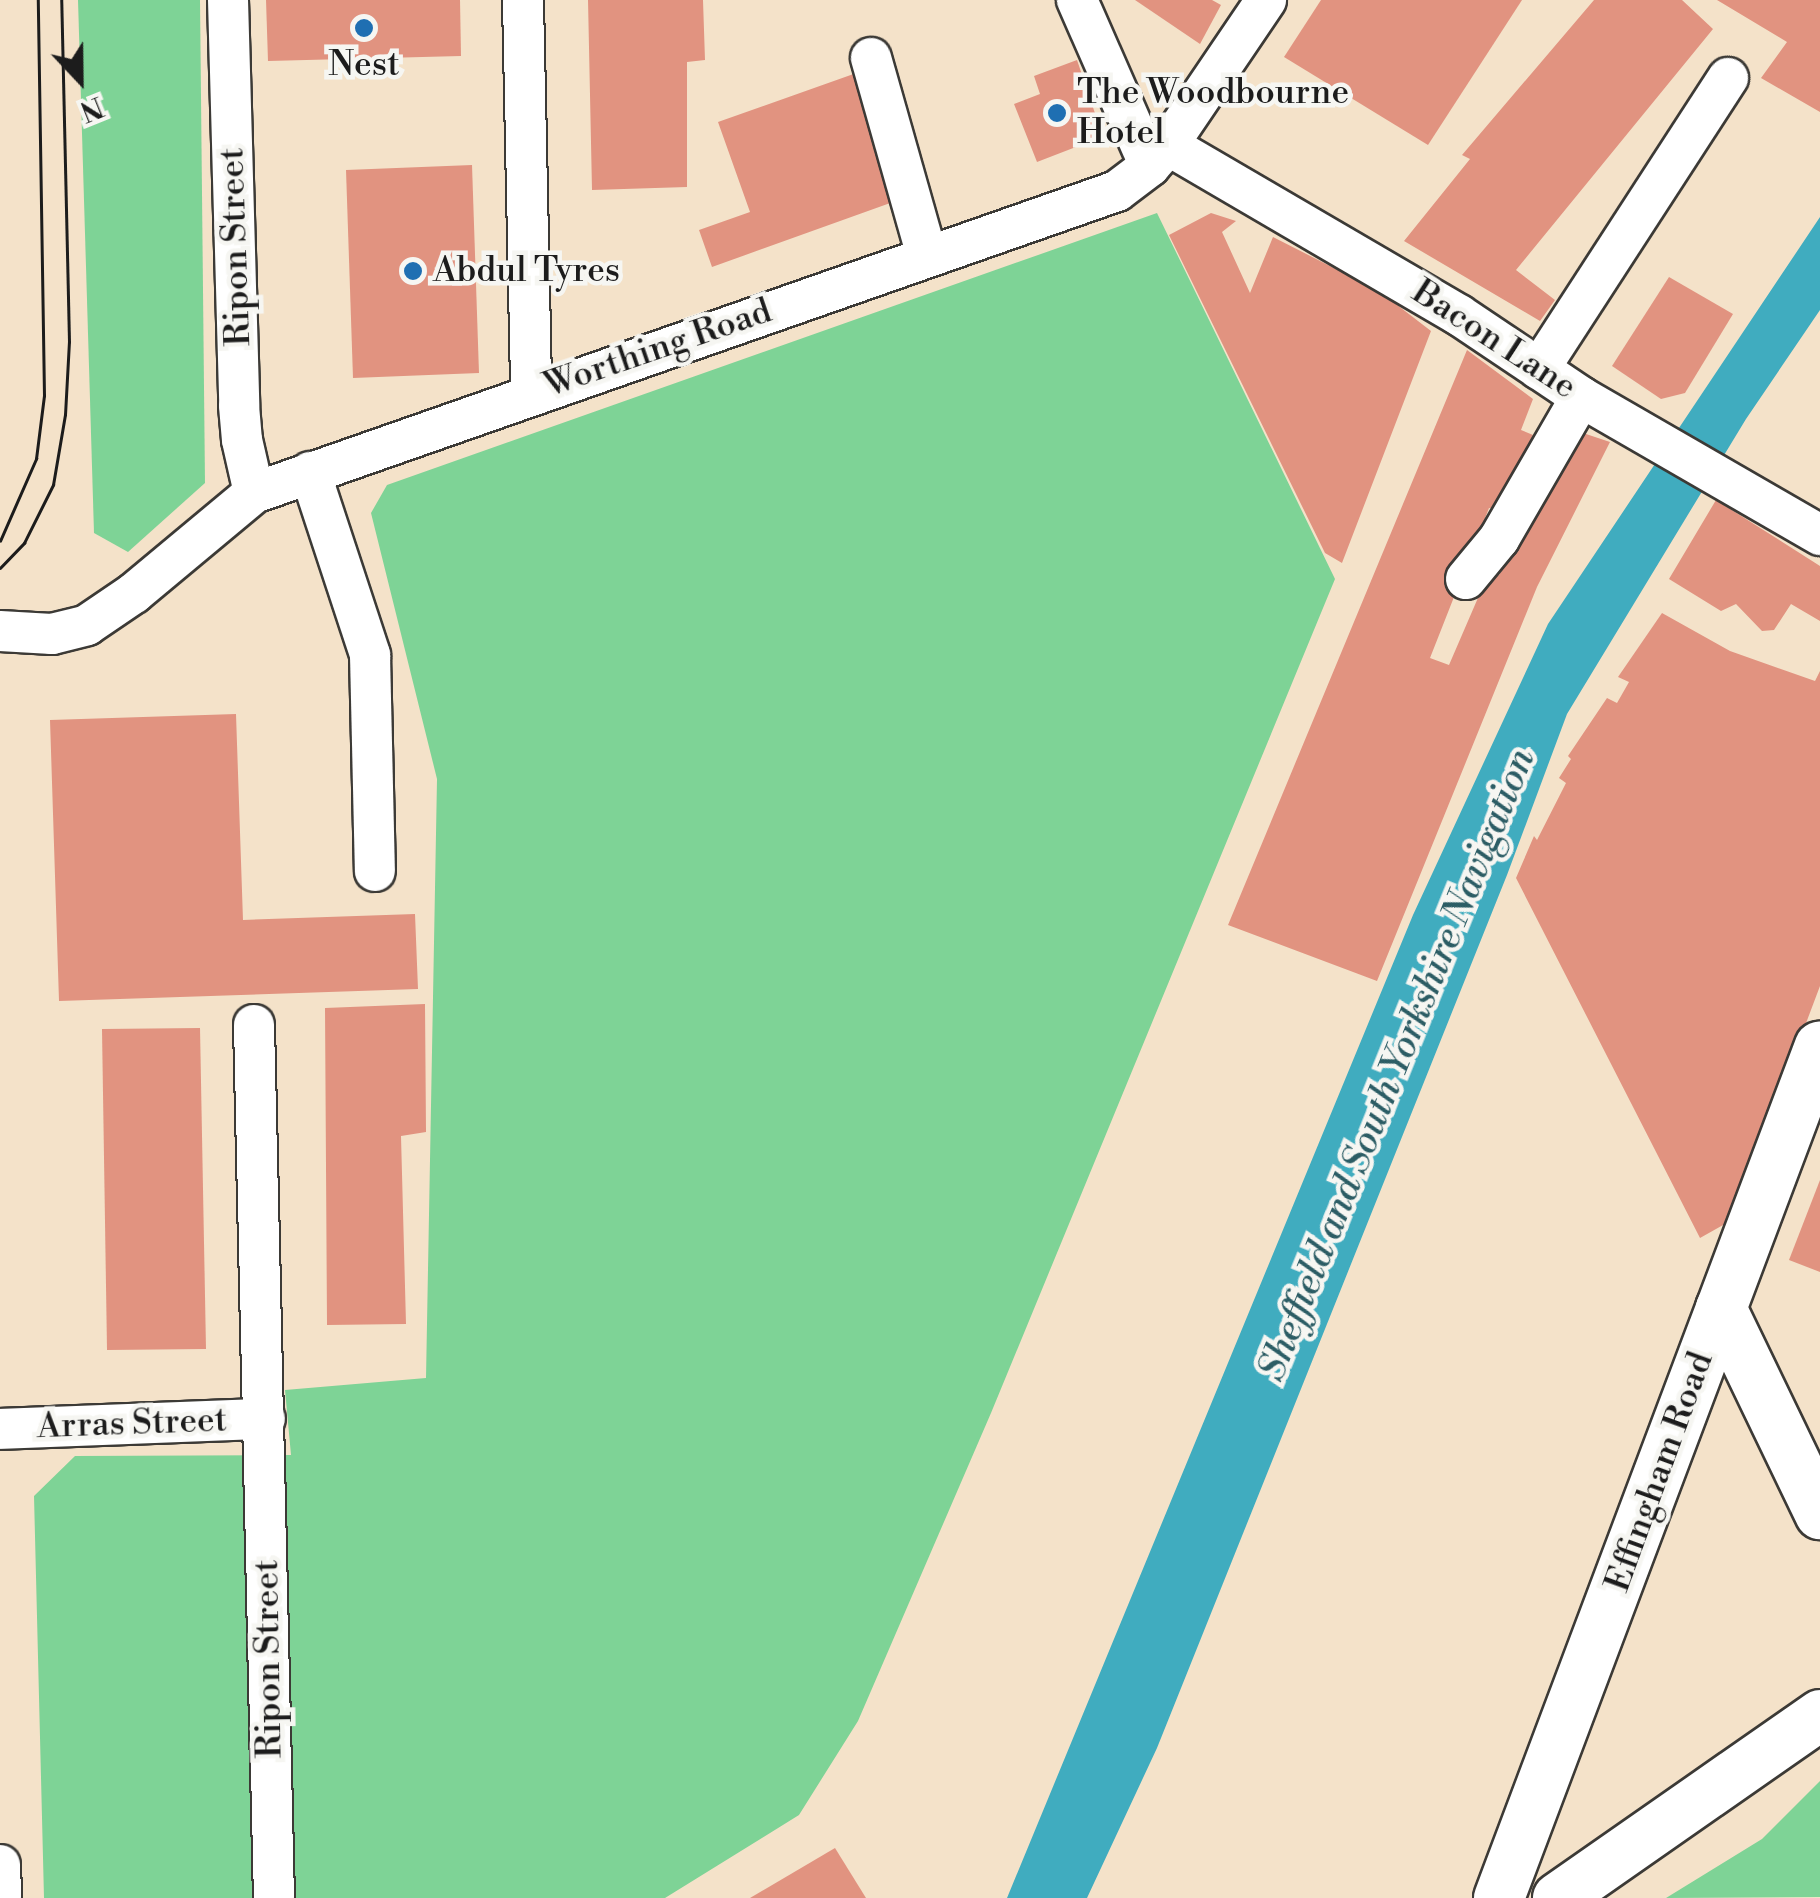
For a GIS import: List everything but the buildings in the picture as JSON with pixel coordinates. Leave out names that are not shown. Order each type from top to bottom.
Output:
[{"type":"main road","name":"Effingham Road","points":[[1499,1898],[1820,1046]]},
{"type":"main road","points":[[1721,1308],[1820,1514]]},
{"type":"main road","points":[[1678,1424],[1733,1403],[1766,1401]]},
{"type":"main road","points":[[1558,1898],[1820,1714]]},
{"type":"street","name":"Ripon Street","points":[[228,0],[240,406],[242,440],[254,493]]},
{"type":"street","points":[[523,0],[531,393]]},
{"type":"street","points":[[1077,0],[1159,156]]},
{"type":"street","name":"Worthing Road","points":[[0,631],[52,634],[87,625],[134,593],[254,493],[1117,191],[1159,156],[1266,0]]},
{"type":"street","points":[[871,58],[927,256]]},
{"type":"street","points":[[1540,369],[1728,78]]},
{"type":"street","name":"Bacon Lane","points":[[1159,156],[1459,315],[1581,397],[1820,535]]},
{"type":"street","points":[[1466,579],[1500,539],[1581,397]]},
{"type":"street","points":[[310,472],[370,655],[374,870]]},
{"type":"street","name":"Ripon Street","points":[[254,1024],[274,1898]]},
{"type":"street","name":"Arras Street","points":[[0,1429],[265,1419]]},
{"type":"street","points":[[0,1865],[1,1898]]},
{"type":"green space","points":[[78,0],[200,0],[205,483],[128,552],[94,533]]},
{"type":"green space","points":[[1157,213],[1335,579],[991,1413],[858,1721],[799,1815],[665,1898],[44,1898],[34,1496],[75,1456],[291,1455],[285,1390],[426,1378],[437,779],[371,513],[387,485]]},
{"type":"green space","points":[[1820,1781],[1820,1897],[1666,1898],[1762,1839]]},
{"type":"water","name":"Sheffield and South Yorkshire Navigation","points":[[1820,217],[1820,310],[1746,419],[1567,714],[1507,875],[1157,1748],[1087,1898],[1007,1898],[1413,915],[1548,624]]},
{"type":"tram line","points":[[0,541],[36,459],[44,396],[38,0]]},
{"type":"tram line","points":[[0,568],[24,543],[53,485],[65,415],[69,342],[61,0]]},
{"type":"place","name":"Nest","points":[[364,28]]},
{"type":"place","name":"The Woodbourne Hotel","points":[[1057,113]]},
{"type":"place","name":"Abdul Tyres","points":[[413,271]]}]
